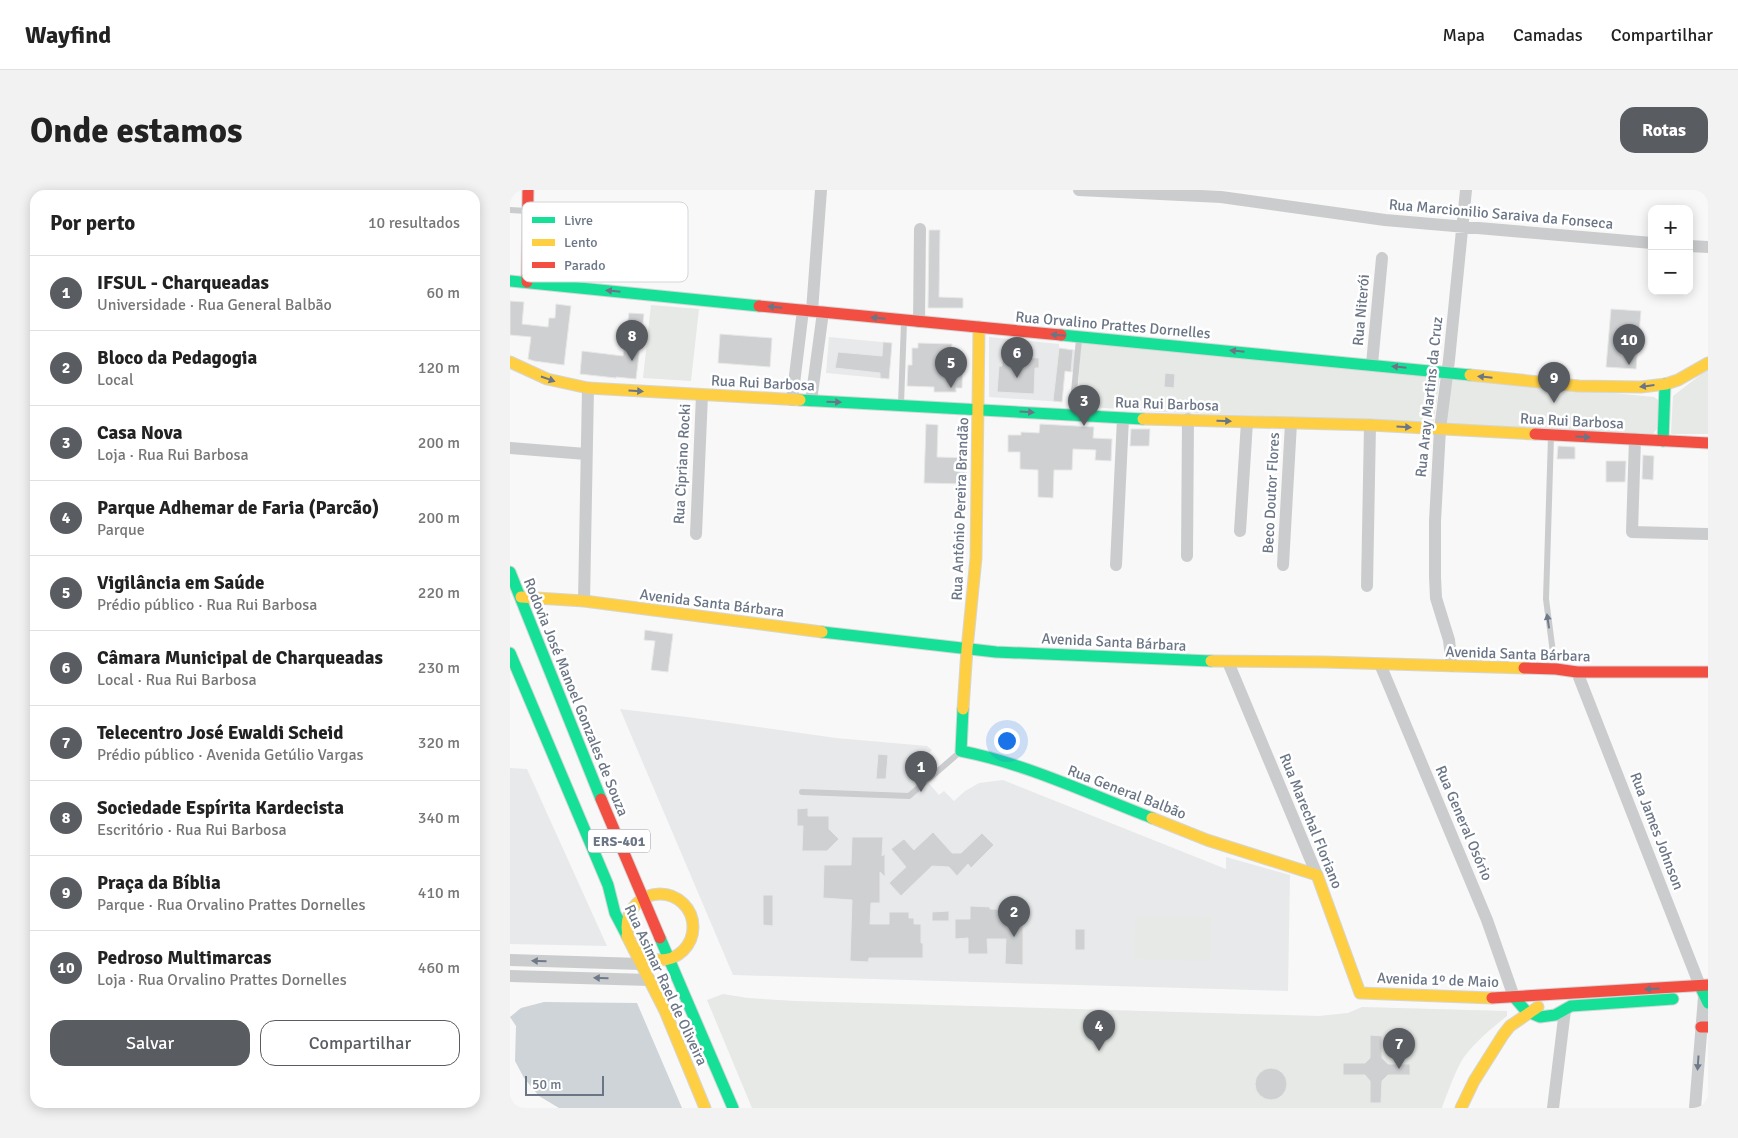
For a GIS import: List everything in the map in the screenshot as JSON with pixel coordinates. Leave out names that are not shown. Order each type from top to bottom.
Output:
[{"type":"street","points":[[811,401],[813,311],[821,190]]},
{"type":"street","name":"Rua Marcionilio Saraiva da Fonseca","points":[[1079,190],[1221,194],[1385,220],[1648,243]]},
{"type":"street","name":"Rua Aray Martins da Cruz","points":[[1452,666],[1449,640],[1436,598],[1435,577],[1440,429],[1466,190]]},
{"type":"street","points":[[919,322],[920,228]]},
{"type":"street","points":[[1693,246],[1708,247]]},
{"type":"street","name":"Rua Niterói","points":[[1372,364],[1382,258]]},
{"type":"street","name":"Rua Orvalino Prattes Dornelles","points":[[527,282],[919,322],[1613,388],[1665,384],[1679,380],[1708,363]]},
{"type":"street","points":[[792,400],[813,311]]},
{"type":"street","name":"Rua Antônio Pereira Brandão","points":[[961,751],[967,649],[976,558],[979,327]]},
{"type":"street","name":"Rua Rui Barbosa","points":[[510,362],[547,379],[588,388],[811,401],[901,404],[1123,418],[1370,425],[1708,443]]},
{"type":"street","points":[[1663,441],[1665,384]]},
{"type":"street","points":[[584,601],[588,388]]},
{"type":"street","name":"Rua Cipriano Rocki","points":[[696,534],[702,395]]},
{"type":"street","points":[[1116,565],[1123,418]]},
{"type":"street","points":[[1187,556],[1188,420]]},
{"type":"street","points":[[1240,531],[1247,422]]},
{"type":"street","name":"Beco Doutor Flores","points":[[1283,565],[1291,423]]},
{"type":"street","points":[[1367,586],[1370,425]]},
{"type":"street","points":[[1635,439],[1632,532],[1708,534]]},
{"type":"street","points":[[510,448],[586,454]]},
{"type":"street","name":"Rodovia José Manoel Gonzales de Souza","points":[[510,572],[643,898],[733,1108]]},
{"type":"street","name":"Avenida Santa Bárbara","points":[[521,597],[584,601],[967,649],[1228,662],[1324,662],[1556,669],[1577,672],[1708,672]]},
{"type":"street","name":"Rua Asimar Rael de Oliveira","points":[[510,653],[608,886],[615,912],[650,980],[706,1108]]},
{"type":"street","name":"Rua Marechal Floriano","points":[[1228,662],[1317,875],[1360,992]]},
{"type":"street","name":"Rua General Osório","points":[[1380,664],[1487,920],[1514,997]]},
{"type":"street","name":"Rua James Johnson","points":[[1577,672],[1702,995]]},
{"type":"street","name":"Rua General Balbão","points":[[961,751],[991,757],[1019,766],[1207,840],[1317,875]]},
{"type":"street","points":[[658,894],[669,894],[679,899],[692,915],[694,926],[692,937],[687,947],[679,955],[670,959],[656,961],[637,952],[630,942],[628,921],[634,906],[643,898],[658,894]]},
{"type":"street","points":[[510,960],[641,964]]},
{"type":"street","points":[[510,976],[650,980]]},
{"type":"street","name":"Avenida 1º de Maio","points":[[1360,992],[1458,998],[1554,994],[1702,995]]},
{"type":"street","points":[[1490,1057],[1501,1050],[1525,1028],[1554,994],[1565,1003],[1565,1010],[1553,1108]]},
{"type":"street","points":[[1510,1026],[1535,1016],[1552,1017],[1571,1006],[1702,995],[1705,1021],[1695,1108]]},
{"type":"street","points":[[1461,1108],[1474,1081],[1510,1026],[1515,1015],[1514,997]]},
{"type":"street","name":"Avenida 1º de Maio","points":[[1514,997],[1518,1003],[1535,1016]]},
{"type":"street","points":[[1535,1016],[1555,1026],[1563,1035]]},
{"type":"lane","points":[[901,404],[904,320]]},
{"type":"lane","points":[[1071,415],[1079,337]]},
{"type":"lane","points":[[1551,435],[1546,599],[1556,669]]},
{"type":"lane","points":[[802,792],[909,796],[961,751]]},
{"type":"shaded area","points":[[651,305],[699,309],[691,381],[643,378]]},
{"type":"shaded area","points":[[829,337],[892,343],[889,379],[826,373]]},
{"type":"shaded area","points":[[989,337],[1059,344],[1059,348],[1076,350],[1073,372],[1065,371],[1062,402],[989,397]]},
{"type":"shaded area","points":[[1081,341],[1440,376],[1434,423],[1162,412],[1077,406]]},
{"type":"shaded area","points":[[1708,369],[1708,434],[1672,434],[1673,396]]},
{"type":"shaded area","points":[[1452,377],[1654,397],[1658,400],[1659,426],[1653,434],[1446,424]]},
{"type":"shaded area","points":[[620,709],[836,738],[927,746],[932,750],[915,767],[939,795],[944,791],[954,801],[965,791],[979,783],[1003,780],[1226,869],[1226,857],[1290,875],[1288,991],[733,975]]},
{"type":"shaded area","points":[[510,768],[527,769],[607,946],[510,944]]},
{"type":"shaded area","points":[[1136,916],[1211,917],[1210,961],[1134,959]]},
{"type":"shaded area","points":[[723,994],[748,998],[796,1001],[1319,1016],[1348,1013],[1362,1007],[1507,1011],[1507,1016],[1479,1040],[1464,1057],[1442,1108],[752,1108],[707,1000]]},
{"type":"shaded area","points":[[544,1002],[637,1003],[682,1108],[559,1108],[539,1096],[524,1078],[515,1061],[516,1026],[510,1017],[521,1008]]},
{"type":"building","points":[[929,230],[940,230],[939,297],[963,298],[963,308],[928,308]]},
{"type":"building","points":[[510,301],[524,302],[522,324],[548,327],[549,318],[555,318],[556,304],[571,306],[564,365],[528,359],[531,337],[510,335]]},
{"type":"building","points":[[1611,309],[1641,311],[1636,369],[1606,367]]},
{"type":"building","points":[[629,313],[644,314],[636,379],[580,374],[582,351],[623,356]]},
{"type":"building","points":[[720,334],[772,338],[770,367],[718,363]]},
{"type":"building","points":[[883,342],[892,343],[889,379],[880,378],[880,373],[835,368],[838,352],[882,356]]},
{"type":"building","points":[[918,343],[952,344],[951,355],[963,355],[962,388],[956,388],[956,392],[934,392],[934,387],[907,386],[908,365],[912,365],[912,348],[918,348]]},
{"type":"building","points":[[1059,348],[1073,350],[1071,372],[1065,371],[1062,402],[1053,401]]},
{"type":"building","points":[[1009,356],[1039,358],[1039,368],[1035,368],[1034,394],[997,392],[999,366],[1002,366],[1002,360],[1008,359]]},
{"type":"building","points":[[1165,373],[1175,374],[1174,388],[1164,387]]},
{"type":"building","points":[[926,424],[938,425],[937,457],[967,458],[966,484],[924,483]]},
{"type":"building","points":[[1040,424],[1094,427],[1093,438],[1112,439],[1111,461],[1095,460],[1096,450],[1073,449],[1072,470],[1054,470],[1053,498],[1038,497],[1038,470],[1020,469],[1020,452],[1008,452],[1008,435],[1021,435],[1021,432],[1039,433]]},
{"type":"building","points":[[1131,429],[1150,429],[1149,446],[1130,446]]},
{"type":"building","points":[[1558,446],[1575,447],[1575,459],[1557,459]]},
{"type":"building","points":[[1643,455],[1654,456],[1653,480],[1642,479]]},
{"type":"building","points":[[1606,461],[1626,461],[1625,482],[1606,482]]},
{"type":"building","points":[[645,630],[673,634],[668,672],[651,670],[655,641],[644,640]]},
{"type":"building","points":[[878,754],[888,755],[886,779],[876,779]]},
{"type":"building","points":[[808,808],[808,816],[829,816],[829,829],[839,839],[827,851],[802,851],[803,826],[797,826],[797,809]]},
{"type":"building","points":[[933,832],[952,853],[961,853],[982,833],[994,845],[971,868],[968,864],[957,876],[949,867],[932,866],[901,896],[889,883],[906,867],[891,849],[904,839],[914,850]]},
{"type":"building","points":[[852,837],[883,837],[882,856],[885,854],[885,877],[880,872],[880,903],[871,903],[870,924],[889,924],[889,912],[909,912],[909,918],[914,918],[914,924],[921,924],[923,958],[869,958],[868,962],[850,961],[852,900],[823,898],[824,865],[851,865]]},
{"type":"building","points":[[763,895],[773,895],[773,926],[763,925]]},
{"type":"building","points":[[970,906],[1023,910],[1023,965],[1005,964],[1006,939],[987,939],[988,954],[968,954],[968,938],[955,939],[955,919],[970,919]]},
{"type":"building","points":[[949,911],[949,921],[932,921],[932,912]]},
{"type":"building","points":[[1075,929],[1085,929],[1085,950],[1075,950]]},
{"type":"building","points":[[1370,1035],[1382,1036],[1382,1058],[1388,1064],[1410,1064],[1410,1075],[1388,1075],[1382,1081],[1381,1103],[1370,1103],[1370,1081],[1365,1075],[1343,1075],[1343,1063],[1365,1063],[1370,1058]]},
{"type":"building","points":[[1271,1068],[1277,1069],[1282,1073],[1286,1078],[1286,1090],[1282,1095],[1277,1099],[1271,1100],[1265,1099],[1260,1095],[1256,1090],[1255,1084],[1256,1078],[1260,1073],[1265,1069]]},
{"type":"traffic: fast","points":[[510,281],[759,306]]},
{"type":"traffic: fast","points":[[1061,335],[1470,375]]},
{"type":"traffic: fast","points":[[1663,441],[1665,384]]},
{"type":"traffic: fast","points":[[800,400],[1143,419]]},
{"type":"traffic: fast","points":[[510,572],[601,799]]},
{"type":"traffic: fast","points":[[822,632],[996,652],[1211,661]]},
{"type":"traffic: fast","points":[[510,653],[608,885],[615,913],[627,936]]},
{"type":"traffic: fast","points":[[963,709],[961,751],[1010,764],[1058,780],[1152,818]]},
{"type":"traffic: fast","points":[[660,938],[733,1108]]},
{"type":"traffic: fast","points":[[1700,986],[1708,1003]]},
{"type":"traffic: fast","points":[[1514,997],[1526,1011],[1540,1017],[1555,1015],[1571,1006],[1673,999]]},
{"type":"traffic: slow","points":[[963,709],[976,558],[979,327]]},
{"type":"traffic: slow","points":[[510,362],[547,379],[588,388],[800,400]]},
{"type":"traffic: slow","points":[[1470,375],[1579,386],[1641,387],[1666,384],[1678,380],[1708,363]]},
{"type":"traffic: slow","points":[[1143,419],[1370,425],[1535,434]]},
{"type":"traffic: slow","points":[[521,597],[584,601],[822,632]]},
{"type":"traffic: slow","points":[[1211,661],[1324,662],[1524,668]]},
{"type":"traffic: slow","points":[[1152,818],[1207,840],[1317,875],[1360,993],[1492,998]]},
{"type":"traffic: slow","points":[[653,894],[667,894],[679,899],[688,908],[693,920],[693,927],[691,940],[684,951],[667,960],[653,960],[641,955],[632,946],[627,934],[627,920],[632,908],[641,899],[653,894]]},
{"type":"traffic: slow","points":[[627,936],[665,1011],[705,1108]]},
{"type":"traffic: slow","points":[[1461,1108],[1474,1081],[1503,1035],[1510,1026],[1538,1007]]},
{"type":"traffic: jam","points":[[528,190],[528,202]]},
{"type":"traffic: jam","points":[[759,306],[1061,335]]},
{"type":"traffic: jam","points":[[1535,434],[1708,443]]},
{"type":"traffic: jam","points":[[1524,668],[1577,672],[1708,672]]},
{"type":"traffic: jam","points":[[601,799],[660,938]]},
{"type":"traffic: jam","points":[[1492,998],[1708,985]]},
{"type":"traffic: jam","points":[[1701,1027],[1708,1027]]},
{"type":"place","name":"Sociedade Espírita Kardecista","points":[[632,361]]},
{"type":"place","name":"Pedroso Multimarcas","points":[[1629,365]]},
{"type":"place","name":"Câmara Municipal de Charqueadas","points":[[1017,378]]},
{"type":"place","name":"Vigilância em Saúde","points":[[951,388]]},
{"type":"place","name":"Praça da Bíblia","points":[[1554,403]]},
{"type":"place","name":"Casa Nova","points":[[1084,426]]},
{"type":"place","name":"IFSUL - Charqueadas","points":[[921,792]]},
{"type":"place","name":"Bloco da Pedagogia","points":[[1014,937]]},
{"type":"place","name":"Parque Adhemar de Faria (Parcão)","points":[[1099,1051]]},
{"type":"place","name":"Telecentro José Ewaldi Scheid","points":[[1399,1069]]}]
